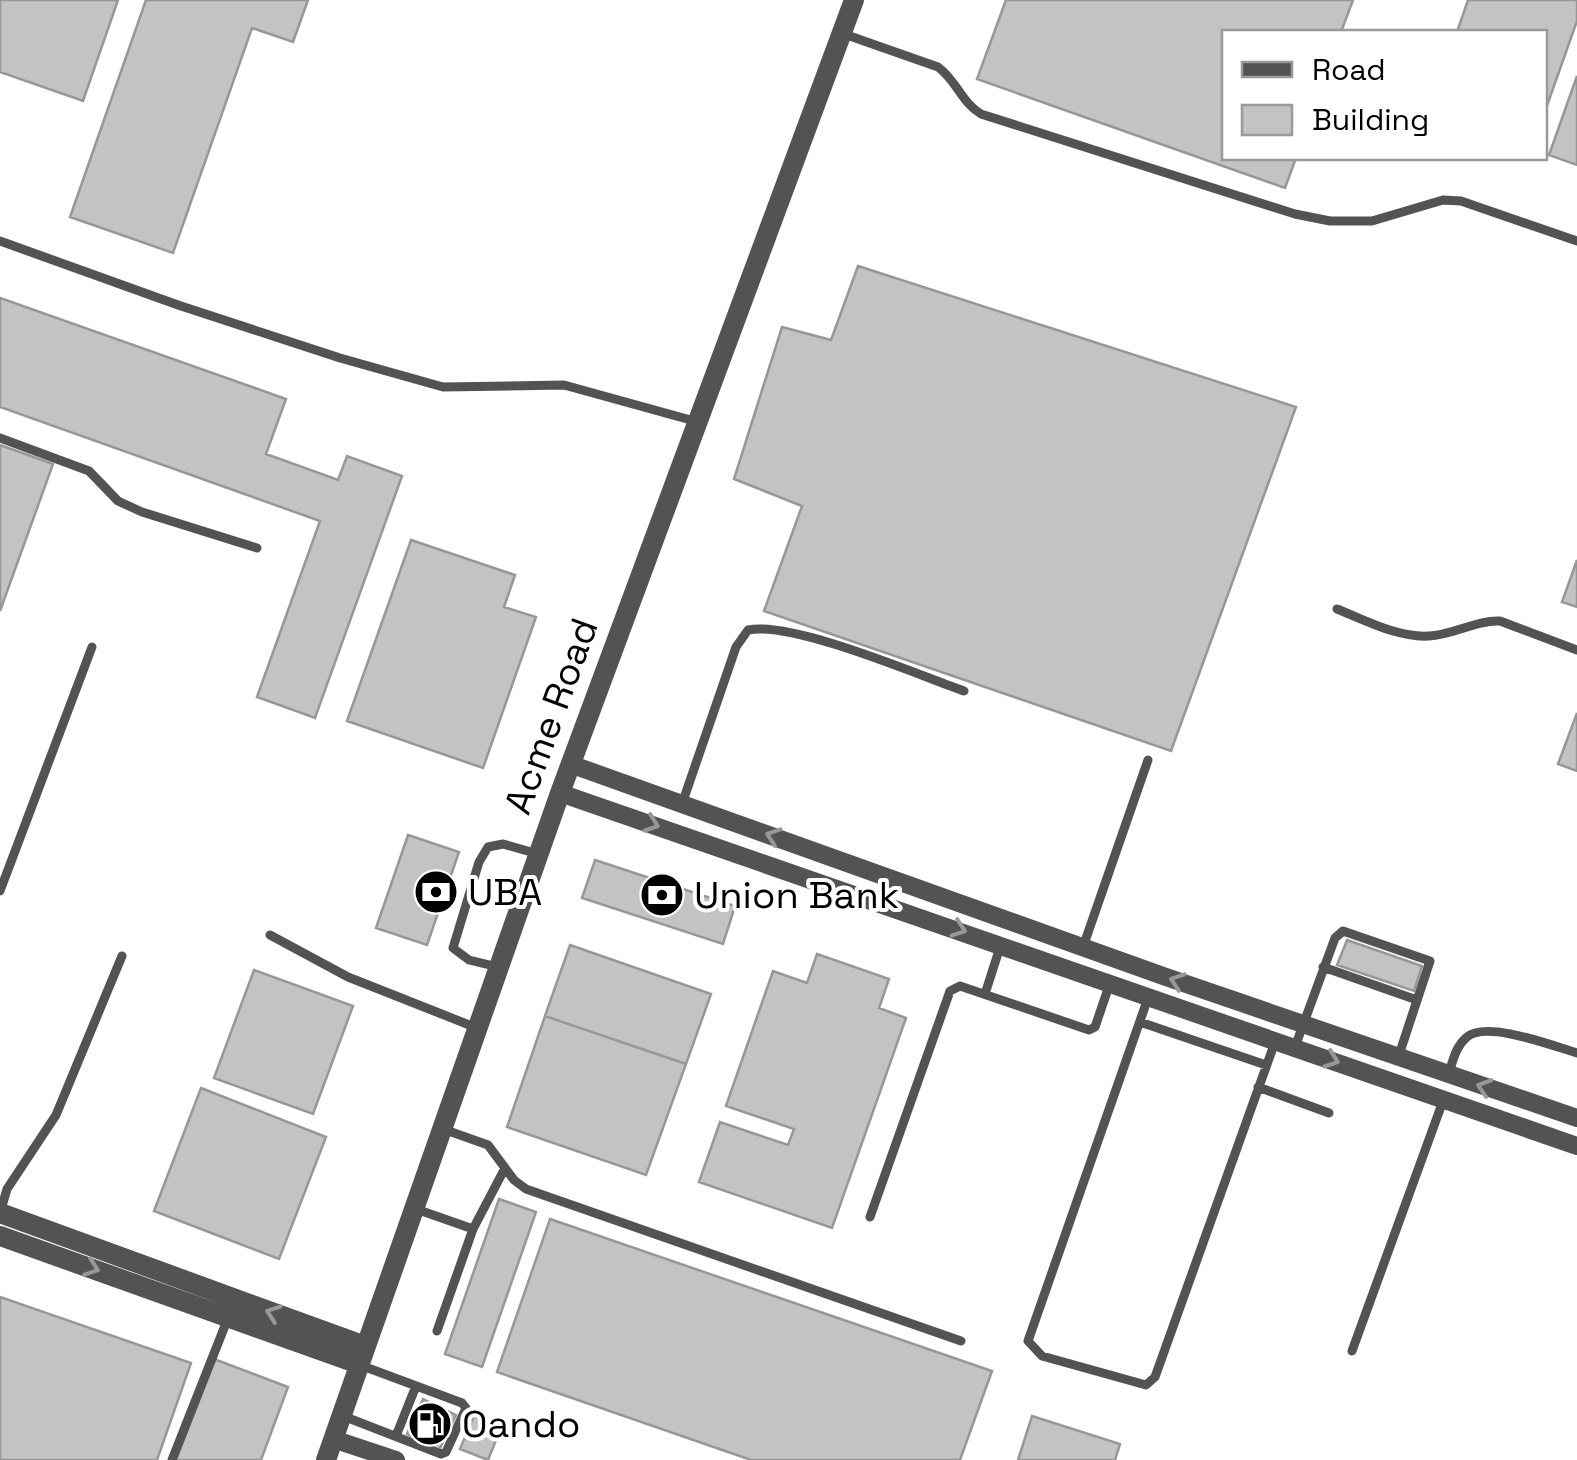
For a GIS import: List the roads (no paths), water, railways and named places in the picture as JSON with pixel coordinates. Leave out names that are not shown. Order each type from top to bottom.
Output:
[{"type":"street","name":"Acme Road","points":[[326,1460],[570,764],[854,0]]},
{"type":"street","points":[[570,764],[1577,1118]]},
{"type":"street","points":[[560,793],[1577,1146]]},
{"type":"street","points":[[800,875],[808,848]]},
{"type":"street","points":[[0,1213],[362,1355]]},
{"type":"street","points":[[0,1236],[229,1316],[362,1355]]},
{"type":"street","points":[[332,1438],[396,1460]]},
{"type":"lane","points":[[841,33],[938,67],[949,75],[970,108],[981,114],[1294,214],[1330,222],[1372,221],[1432,203],[1461,202],[1577,241]]},
{"type":"lane","points":[[0,241],[178,305],[443,387],[564,385],[698,422]]},
{"type":"lane","points":[[0,438],[89,471],[118,500],[142,512],[257,548]]},
{"type":"lane","points":[[1337,609],[1404,634],[1430,636],[1488,620],[1500,621],[1577,650]]},
{"type":"lane","points":[[682,804],[736,646],[748,630],[766,627],[805,637],[964,692]]},
{"type":"lane","points":[[0,891],[92,647]]},
{"type":"lane","points":[[1083,947],[1148,760]]},
{"type":"lane","points":[[498,967],[469,960],[452,948],[479,862],[488,847],[503,844],[538,854]]},
{"type":"lane","points":[[1295,1047],[1335,938],[1343,931],[1428,959],[1430,964],[1398,1058]]},
{"type":"lane","points":[[270,934],[348,977],[477,1028]]},
{"type":"lane","points":[[984,994],[1001,944]]},
{"type":"lane","points":[[0,1213],[8,1189],[56,1114],[122,956]]},
{"type":"lane","points":[[1324,967],[1417,1000]]},
{"type":"lane","points":[[870,1218],[950,991],[960,986],[1088,1030],[1094,1027],[1110,983]]},
{"type":"lane","points":[[1149,997],[1028,1341],[1042,1356],[1146,1385],[1155,1376],[1276,1040]]},
{"type":"lane","points":[[1140,1022],[1266,1064]]},
{"type":"lane","points":[[1449,1076],[1456,1051],[1475,1032],[1515,1035],[1577,1052]]},
{"type":"lane","points":[[1258,1087],[1329,1114]]},
{"type":"lane","points":[[1352,1351],[1443,1101]]},
{"type":"lane","points":[[441,1128],[488,1145],[526,1188],[961,1341]]},
{"type":"lane","points":[[437,1331],[473,1230],[505,1168]]},
{"type":"lane","points":[[413,1208],[473,1230]]},
{"type":"lane","points":[[172,1460],[229,1316]]},
{"type":"lane","points":[[340,1415],[444,1454],[466,1408],[416,1386],[362,1355]]},
{"type":"lane","points":[[396,1436],[416,1386]]},
{"type":"place","name":"UBA","points":[[436,892]]},
{"type":"place","name":"Union Bank","points":[[662,895]]},
{"type":"place","name":"Oando","points":[[430,1424]]}]
